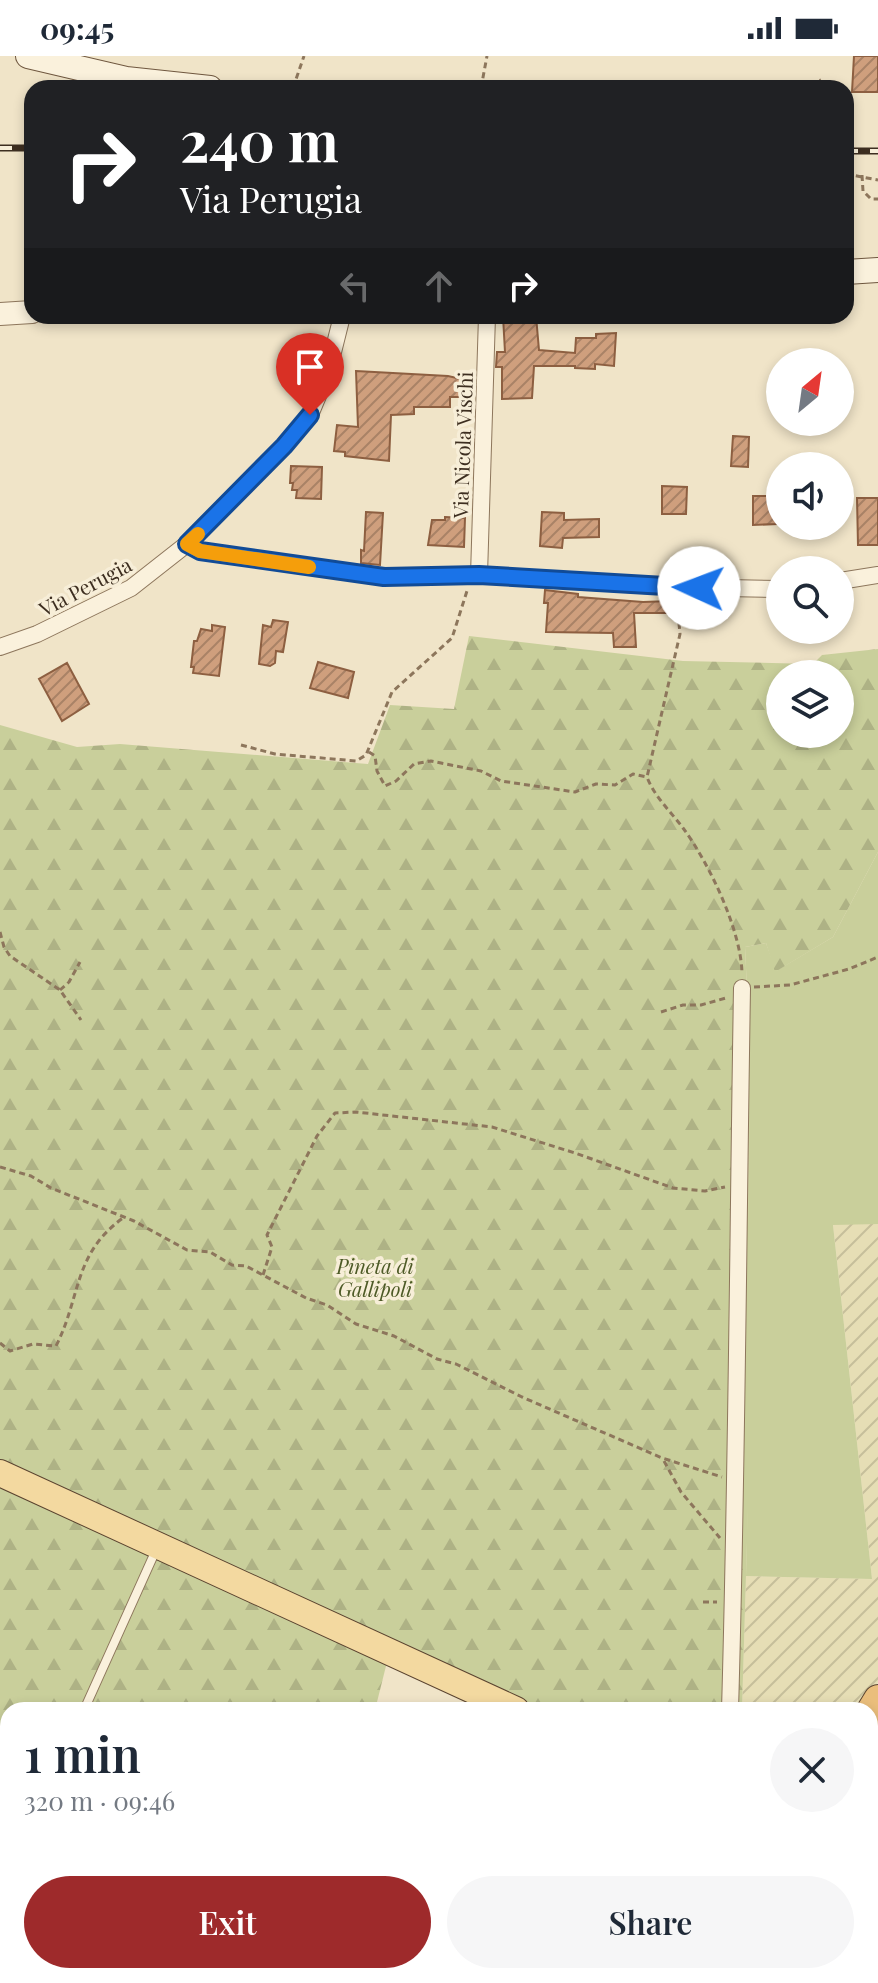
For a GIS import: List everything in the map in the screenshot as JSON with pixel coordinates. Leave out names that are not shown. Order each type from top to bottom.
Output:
[{"type":"main road","points":[[28,56],[135,80]]},
{"type":"main road","points":[[854,272],[878,270]]},
{"type":"main road","points":[[0,1473],[499,1702]]},
{"type":"street","points":[[0,314],[24,312]]},
{"type":"street","name":"Via Perugia","points":[[0,647],[37,634],[131,588],[187,544],[284,446],[310,415],[328,372],[340,324]]},
{"type":"street","name":"Via Nicola Vischi","points":[[475,575],[487,324]]},
{"type":"street","points":[[187,544],[200,551],[384,577],[475,575],[675,587],[766,589]]},
{"type":"street","points":[[854,579],[878,575]]},
{"type":"street","points":[[730,1702],[737,1483],[737,1179],[742,992]]},
{"type":"lane","points":[[88,1702],[158,1545]]},
{"type":"path","points":[[296,80],[304,56]]},
{"type":"path","points":[[482,80],[487,56]]},
{"type":"path","points":[[854,174],[878,180]]},
{"type":"path","points":[[862,175],[863,191],[871,199],[878,199]]},
{"type":"path","points":[[241,745],[275,754],[356,761],[369,752],[392,692],[452,638],[475,575]]},
{"type":"path","points":[[647,777],[677,653],[680,611]]},
{"type":"path","points":[[369,752],[375,756],[377,771],[385,786],[396,781],[414,764],[431,761],[481,771],[501,781],[575,792],[596,784],[615,785],[633,774],[647,777],[698,849],[715,883],[729,918],[741,965],[742,992]]},
{"type":"path","points":[[0,932],[10,956],[60,990],[81,1020]]},
{"type":"path","points":[[661,1012],[683,1005],[701,1005],[742,992],[790,985],[849,969],[878,957]]},
{"type":"path","points":[[60,990],[69,982],[80,962]]},
{"type":"path","points":[[263,1275],[272,1247],[267,1235],[317,1136],[335,1113],[356,1112],[492,1127],[673,1188],[722,1189],[737,1179]]},
{"type":"path","points":[[0,1167],[31,1176],[51,1188],[147,1228],[187,1250],[210,1252],[232,1265],[246,1266],[306,1298],[327,1305],[356,1324],[394,1336],[437,1359],[456,1364],[522,1397],[662,1458],[737,1483]]},
{"type":"path","points":[[0,1343],[10,1351],[33,1344],[56,1346],[89,1252],[123,1218]]},
{"type":"path","points":[[662,1458],[698,1515],[734,1552]]},
{"type":"shaded area","points":[[833,1224],[878,1224],[878,1682],[867,1702],[742,1702],[746,1576],[872,1579]]},
{"type":"green space","name":"Pineta di Gallipoli","points":[[469,636],[683,661],[766,663],[766,748],[854,748],[854,660],[817,660],[822,655],[878,649],[878,852],[833,937],[775,972],[766,943],[745,947],[750,1442],[742,1702],[527,1702],[433,1659],[386,1666],[377,1702],[0,1702],[0,725],[77,747],[120,744],[368,764],[390,705],[454,709]]},
{"type":"green space","points":[[878,852],[878,1224],[833,1225],[872,1579],[746,1576],[749,1115],[745,947],[766,943],[776,971],[833,937]]},
{"type":"building","points":[[854,56],[878,56],[878,92],[854,92]]},
{"type":"building","points":[[503,324],[537,324],[539,350],[575,353],[576,338],[596,338],[596,334],[616,333],[614,366],[595,364],[595,369],[534,366],[532,398],[502,399],[502,367],[496,367],[497,352],[505,352]]},
{"type":"building","points":[[356,371],[461,379],[460,397],[450,397],[450,407],[414,407],[414,414],[391,415],[389,461],[345,456],[345,452],[334,451],[337,425],[358,427]]},
{"type":"building","points":[[733,436],[749,437],[748,467],[731,466]]},
{"type":"building","points":[[291,466],[322,467],[321,499],[296,498],[297,490],[292,490],[293,483],[290,483]]},
{"type":"building","points":[[662,486],[687,487],[686,514],[662,514]]},
{"type":"building","points":[[753,496],[766,496],[766,524],[753,525]]},
{"type":"building","points":[[857,498],[878,498],[878,545],[858,545]]},
{"type":"building","points":[[366,512],[383,513],[380,565],[361,563]]},
{"type":"building","points":[[542,512],[564,513],[564,520],[599,519],[599,537],[563,538],[562,548],[540,546]]},
{"type":"building","points":[[445,517],[465,518],[464,547],[428,545],[432,520],[445,520]]},
{"type":"building","points":[[545,590],[578,594],[578,597],[671,601],[672,613],[634,613],[636,647],[614,647],[613,633],[546,632],[548,603],[544,603]]},
{"type":"building","points":[[273,620],[288,622],[283,652],[276,651],[275,663],[270,666],[259,664],[263,625],[271,627]]},
{"type":"building","points":[[212,625],[225,627],[219,676],[193,673],[194,641],[197,641],[201,629],[212,631]]},
{"type":"building","points":[[318,662],[354,672],[348,698],[310,688]]},
{"type":"building","points":[[67,663],[89,704],[62,721],[39,679]]},
{"type":"railway","points":[[0,148],[24,148]]},
{"type":"railway","points":[[854,151],[878,151]]},
{"type":"slow traffic","points":[[198,534],[187,544],[200,551],[309,567]]},
{"type":"route","points":[[310,415],[284,446],[187,544],[200,551],[384,577],[479,575],[699,588]]}]
